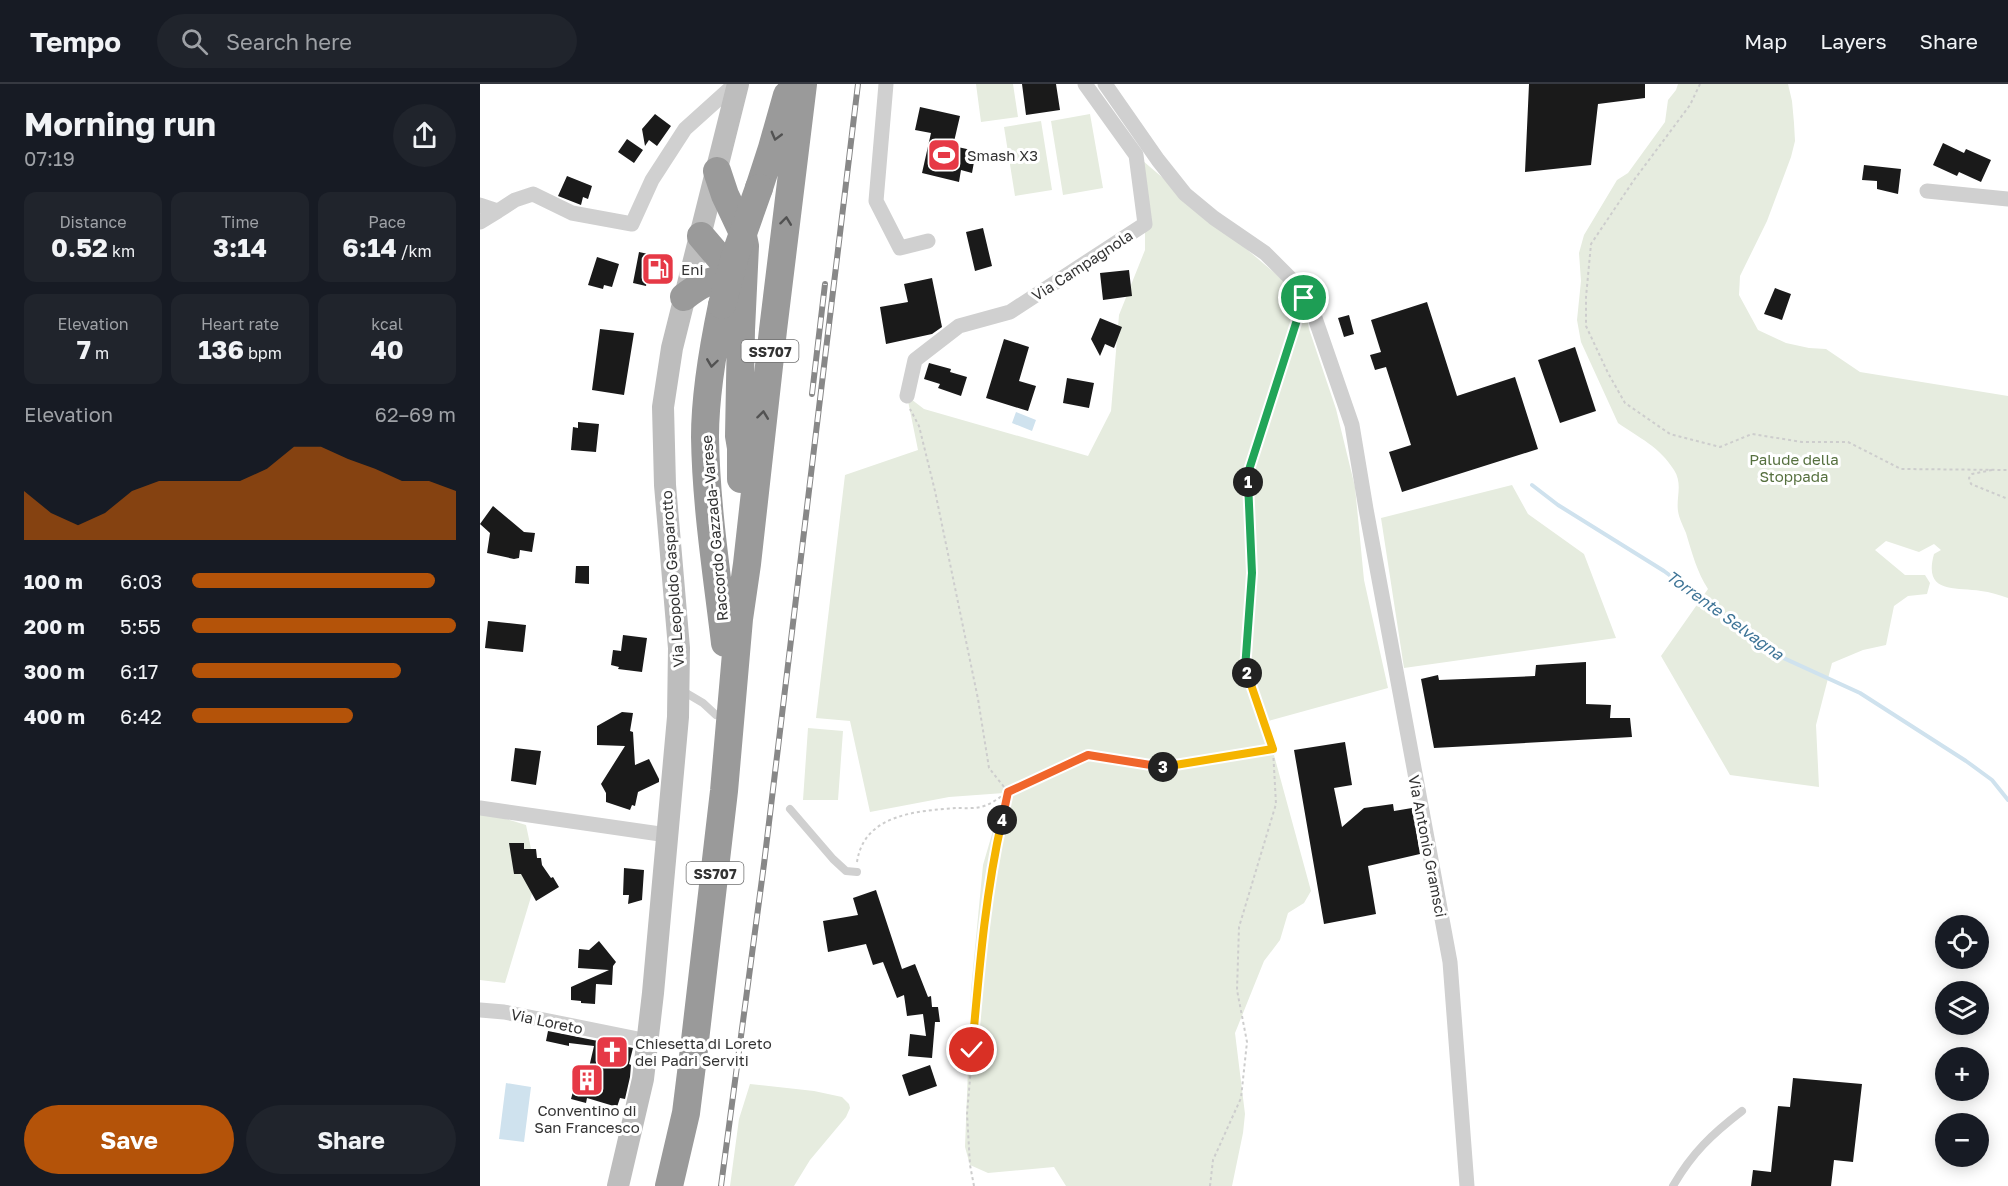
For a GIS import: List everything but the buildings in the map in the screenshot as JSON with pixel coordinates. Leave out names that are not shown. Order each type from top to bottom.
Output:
[{"type":"highway","name":"Raccordo Gazzada-Varese","points":[[732,630],[715,557],[705,437],[710,371],[735,256],[772,148],[789,84]]},
{"type":"highway","name":"Raccordo Gazzada-Varese","points":[[669,1186],[686,1113],[694,1049],[724,791],[724,706],[732,630],[747,564],[803,84]]},
{"type":"highway","points":[[717,171],[725,195],[742,231],[745,246],[739,436],[735,443],[718,512],[732,630]]},
{"type":"highway","points":[[701,236],[720,234],[732,236],[739,239],[745,246]]},
{"type":"highway","points":[[701,236],[724,264],[727,293]]},
{"type":"highway","points":[[684,297],[698,287],[713,280],[722,279],[741,330]]},
{"type":"main road","name":"Via Leopoldo Gasparotto","points":[[618,1186],[643,1079],[648,1041],[678,717],[679,648],[665,485],[663,407],[672,348],[717,171],[736,84]]},
{"type":"street","points":[[480,222],[515,200],[533,195],[572,213],[632,224],[652,180],[686,129],[736,84]]},
{"type":"street","points":[[886,84],[876,201],[900,248],[928,241]]},
{"type":"street","name":"Via Campagnola","points":[[908,403],[915,360],[958,326],[1010,312],[1145,224],[1136,155],[1085,84]]},
{"type":"street","name":"Via Antonio Gramsci","points":[[1106,84],[1158,160],[1185,194],[1214,218],[1264,253],[1294,282],[1315,318],[1352,424],[1450,962],[1467,1186]]},
{"type":"street","points":[[1927,191],[2008,199]]},
{"type":"street","points":[[480,205],[498,211]]},
{"type":"street","points":[[480,808],[667,835]]},
{"type":"street","name":"Via Loreto","points":[[480,1010],[504,1012],[648,1041]]},
{"type":"lane","points":[[679,688],[704,703],[724,706]]},
{"type":"lane","points":[[790,809],[833,859],[846,871],[857,872]]},
{"type":"lane","points":[[1673,1186],[1709,1137],[1742,1112]]},
{"type":"path","points":[[1700,84],[1690,105],[1634,180],[1592,244],[1586,297],[1586,326],[1625,403],[1670,434],[1720,447],[1752,434],[1802,442],[1848,442],[1901,469],[2008,470]]},
{"type":"path","points":[[1210,1186],[1213,1160],[1241,1098],[1247,1042],[1237,990],[1239,927],[1276,804],[1273,749],[1245,669],[1252,573],[1248,473],[1304,298]]},
{"type":"path","points":[[908,403],[919,426],[934,491],[978,699],[989,768],[1008,792]]},
{"type":"path","points":[[2001,469],[1972,474],[1969,478],[1971,484],[2008,499]]},
{"type":"path","points":[[857,872],[861,845],[879,825],[914,813],[984,806],[1008,792],[1088,755],[1166,768],[1273,749]]},
{"type":"path","points":[[974,1186],[970,1165],[967,1114],[978,985],[992,865],[1008,792]]},
{"type":"green space","points":[[976,84],[1013,84],[1018,117],[981,122]]},
{"type":"green space","name":"Palude della Stoppada","points":[[1678,84],[1788,84],[1792,101],[1795,141],[1791,157],[1767,221],[1740,276],[1739,295],[1758,330],[1786,343],[1826,349],[1860,372],[2008,396],[2008,598],[1984,591],[1951,588],[1937,582],[1933,576],[1932,567],[1934,554],[1941,550],[1934,544],[1919,552],[1886,541],[1875,550],[1905,575],[1925,575],[1930,583],[1927,594],[1908,596],[1894,606],[1886,645],[1863,650],[1832,663],[1816,725],[1819,787],[1730,775],[1661,656],[1708,589],[1698,569],[1679,516],[1677,475],[1662,455],[1618,423],[1581,342],[1577,320],[1581,281],[1579,253],[1584,235],[1617,180],[1628,173],[1665,122],[1668,100]]},
{"type":"green space","points":[[1090,114],[1103,188],[1063,195],[1051,121]]},
{"type":"green space","points":[[1041,121],[1052,190],[1015,196],[1004,127]]},
{"type":"green space","points":[[1136,155],[1304,298],[1309,329],[1336,409],[1355,487],[1364,580],[1388,688],[1265,722],[1311,891],[1304,903],[1288,913],[1280,940],[1264,961],[1235,1033],[1245,1114],[1232,1186],[1066,1186],[1054,1167],[988,1173],[970,1165],[965,1147],[971,990],[983,865],[1004,793],[949,797],[870,812],[850,721],[816,718],[845,475],[918,450],[907,396],[924,409],[1088,456],[1111,411],[1119,315],[1145,250],[1145,194]]},
{"type":"green space","points":[[1512,485],[1528,514],[1584,554],[1616,638],[1404,668],[1381,518]]},
{"type":"green space","points":[[808,728],[843,731],[838,800],[803,800]]},
{"type":"green space","points":[[480,811],[526,825],[537,877],[505,983],[480,980]]},
{"type":"green space","points":[[750,1084],[814,1091],[842,1097],[849,1104],[850,1108],[846,1117],[810,1160],[794,1186],[730,1186],[739,1119]]},
{"type":"water","points":[[1016,412],[1036,420],[1032,431],[1012,423]]},
{"type":"water","points":[[506,1083],[531,1087],[524,1142],[499,1139]]},
{"type":"waterway","name":"Torrente Selvagna","points":[[1532,485],[1558,505],[1664,571],[1777,655],[1860,693],[1966,761],[1992,780],[2008,800]]},
{"type":"railway","points":[[721,1186],[764,864],[858,84]]},
{"type":"railway","points":[[812,394],[825,284]]},
{"type":"place","name":"Smash X3","points":[[944,155]]},
{"type":"place","name":"Eni","points":[[658,269]]},
{"type":"place","name":"Chiesetta di Loreto dei Padri Serviti","points":[[612,1052]]},
{"type":"place","name":"Conventino di San Francesco","points":[[587,1080]]},
{"type":"route","points":[[972,1050],[992,865],[1008,792],[1088,755],[1166,768],[1273,749],[1245,669],[1252,573],[1248,473],[1304,298]]}]
